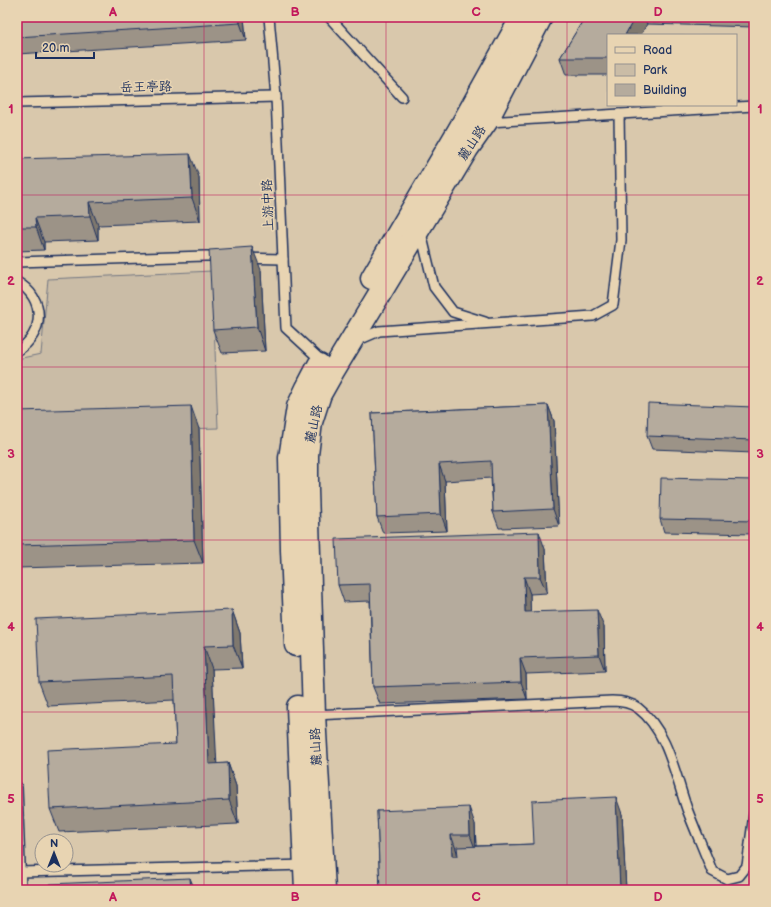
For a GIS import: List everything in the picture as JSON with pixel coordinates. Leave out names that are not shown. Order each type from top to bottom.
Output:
[{"type":"main road","name":"麓山路","points":[[306,890],[314,864],[314,715],[309,585],[307,455],[311,422],[328,366],[344,326],[522,17]]},
{"type":"main road","name":"麓山路","points":[[324,890],[314,864],[292,550],[290,458],[298,407],[307,388],[350,344],[467,149],[486,122],[541,17]]},
{"type":"lane","name":"上游中路","points":[[269,17],[276,96],[286,328],[328,366]]},
{"type":"lane","points":[[329,17],[402,98]]},
{"type":"lane","name":"岳王亭路","points":[[17,103],[276,96]]},
{"type":"lane","points":[[486,122],[754,106]]},
{"type":"lane","points":[[350,344],[379,331],[592,316],[613,305],[621,240],[619,114]]},
{"type":"lane","points":[[420,229],[434,287],[453,312],[490,324]]},
{"type":"lane","points":[[17,262],[205,256],[283,260]]},
{"type":"lane","points":[[17,282],[24,286],[33,296],[38,309],[38,322],[34,335],[26,346],[17,351]]},
{"type":"lane","points":[[314,715],[612,701],[622,702],[637,707],[650,719],[662,736],[687,808],[712,871],[727,879],[739,876],[747,866],[754,814]]},
{"type":"lane","points":[[17,787],[21,890]]},
{"type":"lane","points":[[20,872],[314,864]]},
{"type":"shaded area","points":[[17,17],[754,17],[754,890],[17,890]]},
{"type":"green space","points":[[212,271],[218,428],[17,434],[17,359],[41,354],[48,279]]},
{"type":"building","points":[[17,17],[239,17],[240,23],[17,37]]},
{"type":"building","points":[[585,17],[635,17],[626,34],[607,34],[607,58],[560,58]]},
{"type":"building","points":[[190,154],[192,198],[89,202],[90,216],[35,218],[36,227],[17,227],[17,159]]},
{"type":"building","points":[[252,247],[257,327],[213,330],[209,250]]},
{"type":"building","points":[[648,403],[754,407],[754,440],[647,436]]},
{"type":"building","points":[[548,405],[553,509],[493,512],[491,461],[439,464],[441,514],[377,517],[372,413]]},
{"type":"building","points":[[191,406],[194,540],[17,545],[17,411]]},
{"type":"building","points":[[661,478],[754,480],[754,521],[660,519]]},
{"type":"building","points":[[539,532],[540,577],[524,577],[525,612],[597,610],[599,655],[520,658],[521,682],[373,687],[370,584],[338,585],[336,539]]},
{"type":"building","points":[[232,610],[233,645],[204,646],[209,764],[228,763],[229,800],[50,809],[47,750],[176,744],[173,676],[39,682],[36,619]]},
{"type":"building","points":[[616,797],[620,890],[380,890],[377,811],[469,807],[470,835],[451,835],[452,856],[458,856],[457,847],[534,844],[532,801]]},
{"type":"building","points":[[190,878],[191,890],[49,890],[49,884]]}]
